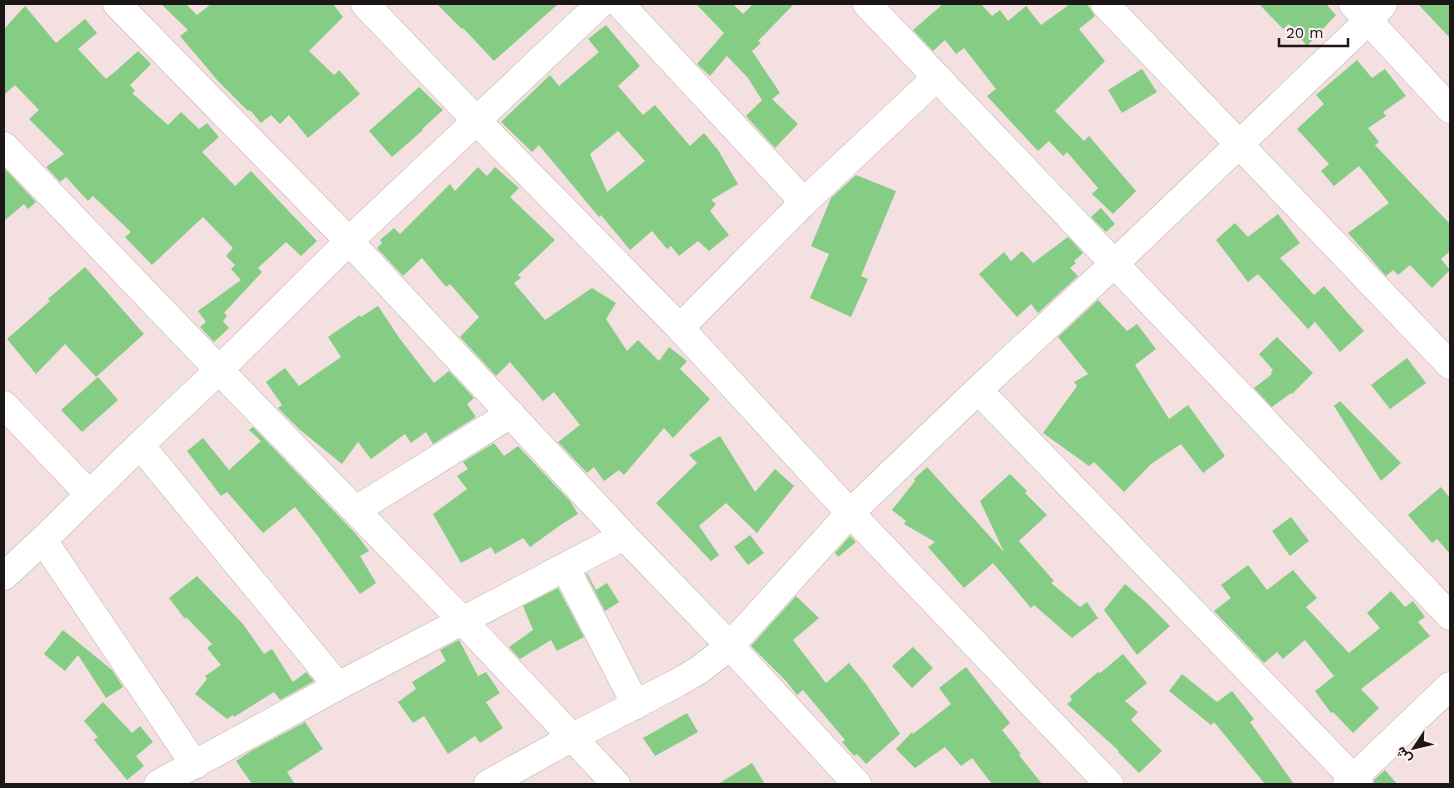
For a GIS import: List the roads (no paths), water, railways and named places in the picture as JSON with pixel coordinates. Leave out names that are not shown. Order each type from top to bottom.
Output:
[{"type":"street","points":[[118,4],[348,241],[624,536],[730,646],[857,784]]},
{"type":"street","points":[[365,4],[680,328],[850,513],[1110,784]]},
{"type":"street","points":[[4,576],[219,370],[348,241],[600,4]]},
{"type":"street","points":[[620,4],[804,202]]},
{"type":"street","points":[[867,4],[1450,616]]},
{"type":"street","points":[[1105,4],[1450,365]]},
{"type":"street","points":[[488,784],[699,670],[730,646],[850,513],[978,390],[1114,264],[1238,144],[1368,9],[1450,109]]},
{"type":"street","points":[[680,328],[804,202],[938,77]]},
{"type":"street","points":[[4,146],[463,620],[616,784]]},
{"type":"street","points":[[978,390],[1353,782],[1450,686]]},
{"type":"street","points":[[4,405],[90,494]]},
{"type":"street","points":[[356,510],[511,414]]},
{"type":"street","points":[[140,445],[338,686]]},
{"type":"street","points":[[43,540],[176,777],[338,686],[624,536]]},
{"type":"street","points":[[565,567],[636,705]]}]
